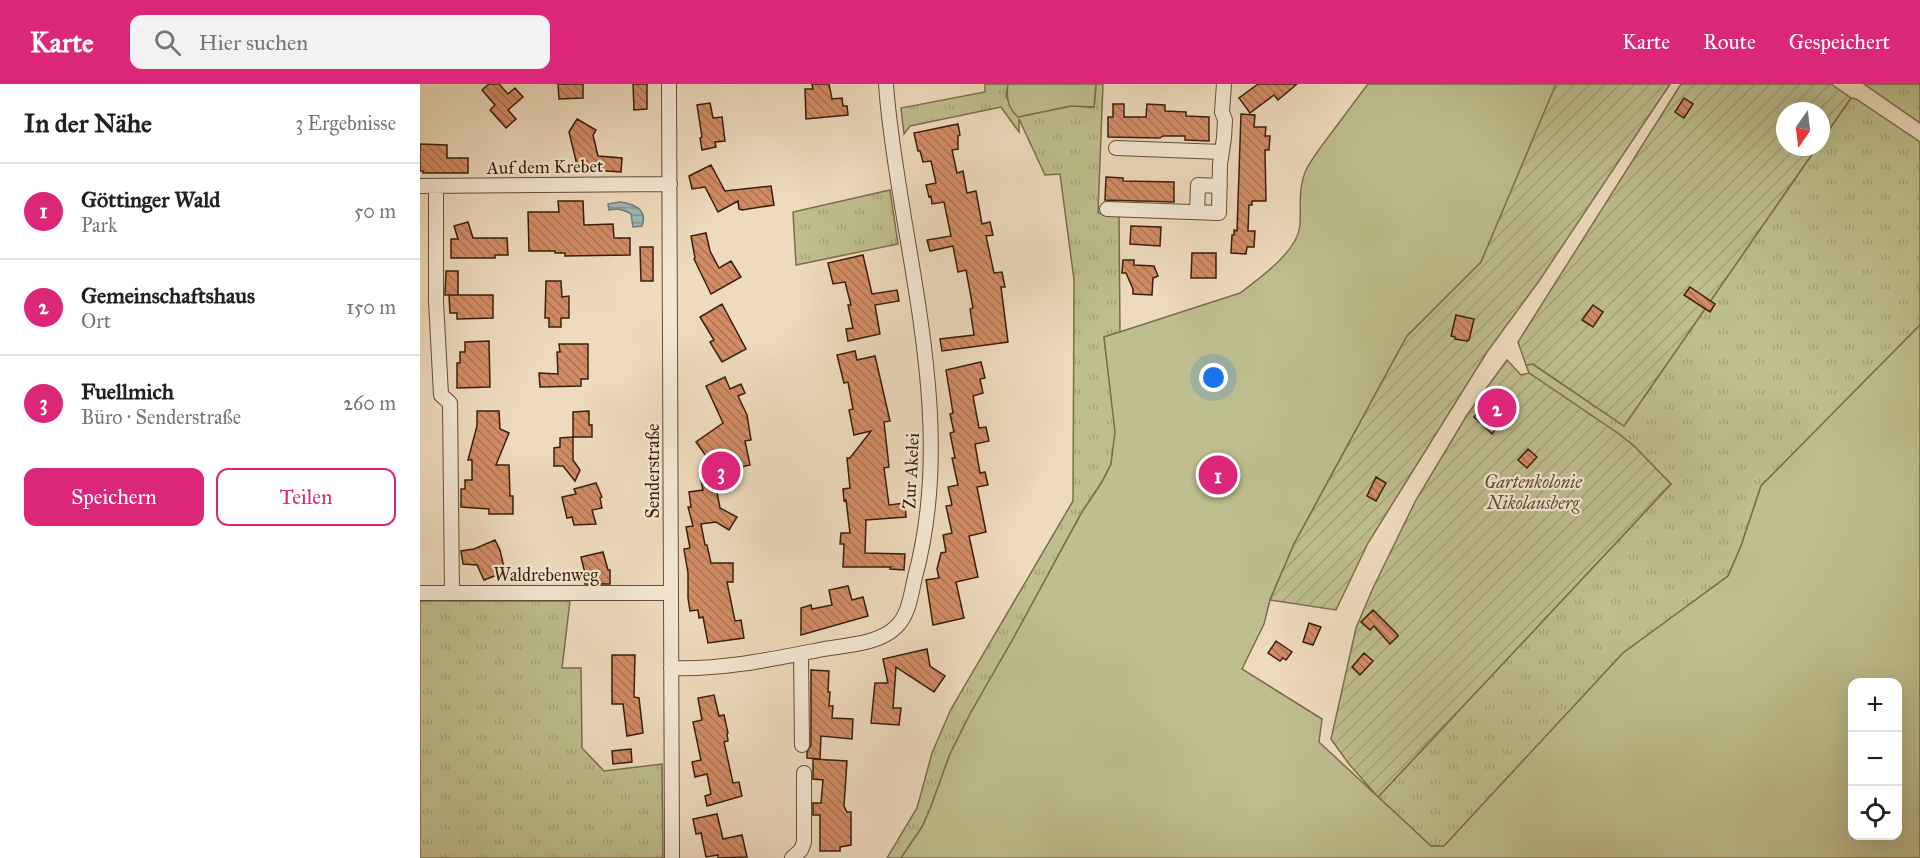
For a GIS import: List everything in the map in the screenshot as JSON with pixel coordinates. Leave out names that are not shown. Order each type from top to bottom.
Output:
[{"type":"street","name":"Senderstraße","points":[[669,84],[672,858]]},
{"type":"street","name":"Zur Akelei","points":[[671,668],[728,666],[866,641],[885,635],[898,626],[904,616],[925,530],[931,457],[927,370],[889,121],[886,84]]},
{"type":"street","points":[[1107,209],[1219,213],[1225,120],[1222,112],[1224,84]]},
{"type":"street","points":[[1116,148],[1222,152]]},
{"type":"street","name":"Auf dem Krebet","points":[[420,186],[670,184]]},
{"type":"street","points":[[1197,212],[1198,185],[1220,186]]},
{"type":"street","points":[[436,186],[436,301],[441,395],[450,404],[452,593]]},
{"type":"street","name":"Waldrebenweg","points":[[420,593],[672,593]]},
{"type":"street","points":[[801,654],[802,745]]},
{"type":"street","points":[[792,858],[801,850],[804,842],[804,773]]},
{"type":"green space","points":[[985,84],[1008,84],[1006,96],[1018,117],[1071,106],[1094,107],[1096,84],[1103,84],[1098,213],[1119,214],[1120,332],[1104,337],[1116,432],[1111,464],[970,714],[950,754],[922,827],[901,858],[887,858],[917,808],[932,753],[951,709],[1073,501],[1074,280],[1060,174],[1045,175],[1019,119],[1019,132],[1001,107],[910,126],[904,134],[901,108],[985,92]]},
{"type":"green space","points":[[1008,84],[1096,84],[1094,107],[1071,106],[1018,117],[1008,102]]},
{"type":"green space","points":[[1368,84],[1670,84],[1606,179],[1488,246],[1481,263],[1407,336],[1294,544],[1270,600],[1264,624],[1242,669],[1322,719],[1319,742],[1431,846],[1444,846],[1623,653],[1728,576],[1741,546],[1761,486],[1920,325],[1920,858],[901,858],[922,827],[950,754],[970,714],[1111,464],[1115,432],[1104,337],[1240,293],[1258,280],[1285,254],[1298,235],[1303,177],[1317,153]]},
{"type":"green space","points":[[1556,84],[1670,84],[1539,281],[1487,352],[1368,543],[1336,610],[1270,600],[1294,544],[1407,336],[1481,262]]},
{"type":"green space","points":[[1681,84],[1831,84],[1851,98],[1830,128],[1830,102],[1776,102],[1776,156],[1811,156],[1624,426],[1533,364],[1526,365],[1518,342]]},
{"type":"green space","points":[[1864,84],[1920,84],[1920,123]]},
{"type":"green space","points":[[1851,98],[1856,99],[1920,142],[1920,325],[1761,486],[1741,546],[1728,576],[1623,653],[1444,846],[1431,846],[1378,797],[1671,484],[1634,446],[1529,373],[1526,365],[1532,364],[1624,426],[1811,156],[1830,156],[1830,128]]},
{"type":"green space","points":[[890,190],[898,244],[796,265],[793,212]]},
{"type":"green space","name":"Gartenkolonie Nikolausberg","points":[[1507,360],[1521,375],[1529,373],[1619,434],[1671,484],[1378,797],[1331,739],[1356,628],[1416,500],[1467,415]]},
{"type":"green space","points":[[420,601],[570,601],[562,668],[581,668],[582,748],[604,771],[662,764],[663,858],[420,858]]},
{"type":"water","points":[[620,202],[639,208],[643,215],[642,226],[633,227],[631,214],[626,211],[609,210],[608,204]]},
{"type":"building","points":[[489,84],[499,84],[508,94],[515,88],[523,97],[508,110],[516,119],[506,128],[490,110],[495,105],[482,90]]},
{"type":"building","points":[[558,84],[583,84],[583,98],[559,99]]},
{"type":"building","points":[[633,84],[647,84],[647,109],[634,110]]},
{"type":"building","points":[[812,84],[829,84],[832,99],[842,98],[843,106],[847,106],[848,115],[806,119],[805,89],[813,89]]},
{"type":"building","points":[[1258,84],[1297,84],[1278,100],[1274,95],[1250,113],[1239,98]]},
{"type":"building","points":[[1684,98],[1693,104],[1684,118],[1675,112]]},
{"type":"building","points":[[710,103],[713,118],[722,117],[725,141],[715,142],[716,147],[702,150],[697,105]]},
{"type":"building","points":[[1113,104],[1124,104],[1124,117],[1146,117],[1147,104],[1165,105],[1165,111],[1186,112],[1186,116],[1209,117],[1209,141],[1185,140],[1185,136],[1108,137],[1108,117],[1113,117]]},
{"type":"building","points":[[1241,114],[1255,115],[1254,127],[1266,127],[1265,136],[1270,136],[1269,150],[1265,150],[1266,201],[1252,201],[1252,205],[1249,205],[1248,231],[1255,231],[1254,247],[1247,247],[1246,254],[1231,253],[1232,235],[1234,235],[1234,230],[1237,231]]},
{"type":"building","points":[[577,119],[596,130],[593,135],[598,156],[622,158],[621,172],[578,169],[569,132]]},
{"type":"building","points":[[958,124],[960,135],[958,136],[958,149],[952,150],[957,173],[963,171],[967,193],[976,191],[982,224],[990,222],[993,235],[986,236],[994,273],[1002,272],[1005,287],[1001,287],[1008,342],[942,351],[940,339],[974,335],[970,309],[973,308],[966,270],[958,272],[953,246],[930,251],[927,240],[951,236],[944,202],[932,204],[931,196],[929,197],[926,185],[936,183],[931,161],[923,162],[914,133]]},
{"type":"building","points":[[420,144],[447,145],[447,158],[468,158],[468,173],[423,173],[420,171]]},
{"type":"building","points":[[711,165],[725,191],[771,186],[774,205],[742,210],[739,209],[738,201],[718,212],[705,187],[692,189],[689,176]]},
{"type":"building","points":[[1106,177],[1123,178],[1123,181],[1174,182],[1174,202],[1105,200]]},
{"type":"building","points":[[558,201],[583,201],[584,225],[613,224],[614,238],[630,238],[630,255],[565,256],[565,253],[555,253],[555,251],[529,251],[528,212],[559,212]]},
{"type":"building","points":[[468,222],[473,238],[507,238],[508,255],[495,255],[495,258],[451,258],[451,239],[458,239],[454,226]]},
{"type":"building","points":[[1131,226],[1161,227],[1160,246],[1130,244]]},
{"type":"building","points":[[706,233],[710,251],[719,268],[731,261],[741,277],[711,294],[694,259],[691,236]]},
{"type":"building","points":[[640,247],[653,247],[653,281],[641,281]]},
{"type":"building","points":[[1192,253],[1216,253],[1216,278],[1191,278]]},
{"type":"building","points":[[863,255],[872,294],[897,290],[899,301],[875,305],[880,334],[848,341],[846,329],[853,328],[848,305],[851,305],[845,282],[833,284],[828,263]]},
{"type":"building","points":[[1123,260],[1134,260],[1134,265],[1154,266],[1158,276],[1153,278],[1152,295],[1133,294],[1126,273],[1122,273]]},
{"type":"building","points":[[446,271],[458,271],[458,295],[445,295]]},
{"type":"building","points":[[546,281],[561,281],[562,297],[569,296],[569,318],[561,318],[561,327],[549,327],[549,318],[545,318]]},
{"type":"building","points":[[1690,287],[1715,304],[1710,312],[1684,295]]},
{"type":"building","points":[[449,295],[493,295],[493,318],[457,319],[457,313],[450,313]]},
{"type":"building","points":[[722,304],[746,349],[722,362],[710,342],[714,340],[700,317]]},
{"type":"building","points":[[1593,305],[1603,312],[1593,327],[1582,320]]},
{"type":"building","points":[[1456,315],[1474,319],[1467,341],[1451,336]]},
{"type":"building","points":[[489,341],[490,387],[457,388],[457,363],[460,363],[460,352],[465,352],[465,342]]},
{"type":"building","points":[[559,344],[588,344],[588,379],[581,379],[581,386],[540,387],[539,373],[558,374]]},
{"type":"building","points":[[855,351],[857,360],[875,356],[890,421],[884,422],[889,467],[884,468],[889,505],[905,503],[906,517],[866,520],[865,553],[905,554],[904,570],[890,569],[891,567],[843,567],[844,544],[840,544],[841,533],[850,533],[843,489],[850,488],[847,458],[850,458],[871,431],[854,435],[849,410],[853,409],[848,382],[844,383],[837,355]]},
{"type":"building","points":[[981,362],[985,378],[980,379],[983,393],[973,396],[979,428],[986,427],[989,441],[975,444],[980,473],[985,472],[988,485],[977,487],[986,532],[969,536],[978,577],[956,582],[964,618],[933,625],[926,580],[939,578],[937,569],[941,553],[946,552],[943,535],[952,533],[946,506],[952,505],[948,487],[958,485],[952,458],[955,458],[950,433],[954,432],[950,414],[953,413],[946,370]]},
{"type":"building","points":[[725,377],[730,389],[741,384],[745,393],[738,396],[747,415],[751,440],[745,441],[750,465],[728,470],[729,476],[725,476],[726,480],[715,482],[720,508],[737,517],[729,530],[716,522],[701,524],[711,563],[733,563],[733,582],[727,582],[735,621],[741,620],[744,638],[708,643],[703,617],[699,618],[698,610],[690,611],[684,549],[690,548],[686,527],[693,526],[688,507],[691,507],[689,492],[703,490],[701,480],[713,478],[711,463],[696,442],[723,423],[706,386]]},
{"type":"building","points":[[1497,388],[1516,403],[1492,434],[1474,417]]},
{"type":"building","points":[[477,411],[499,411],[500,429],[509,433],[496,465],[509,465],[513,514],[489,514],[489,509],[461,507],[461,489],[465,489],[465,480],[472,480],[472,460],[468,460],[477,426]]},
{"type":"building","points":[[589,411],[592,437],[573,437],[573,412]]},
{"type":"building","points":[[573,437],[573,460],[580,470],[575,481],[563,466],[554,466],[554,448],[560,447],[560,438]]},
{"type":"building","points":[[1528,449],[1537,457],[1527,468],[1518,460]]},
{"type":"building","points":[[1376,477],[1386,483],[1376,501],[1367,496]]},
{"type":"building","points":[[596,483],[602,497],[600,498],[602,508],[592,510],[596,524],[574,525],[572,517],[567,518],[562,497],[576,494],[574,489]]},
{"type":"building","points":[[495,540],[505,572],[484,580],[477,565],[463,564],[461,551],[474,549]]},
{"type":"building","points":[[603,552],[608,570],[610,570],[610,584],[585,584],[581,557]]},
{"type":"building","points":[[848,586],[852,600],[863,597],[868,616],[801,635],[801,608],[811,605],[812,609],[832,605],[829,590]]},
{"type":"building","points":[[1373,610],[1398,636],[1390,644],[1374,626],[1370,630],[1361,622]]},
{"type":"building","points":[[1309,623],[1321,627],[1313,645],[1303,642]]},
{"type":"building","points":[[1276,641],[1292,652],[1286,660],[1283,658],[1280,661],[1268,653]]},
{"type":"building","points":[[927,649],[930,666],[945,676],[934,692],[896,667],[893,708],[901,708],[899,725],[871,723],[875,683],[888,683],[883,659]]},
{"type":"building","points":[[1364,653],[1373,661],[1360,675],[1352,667]]},
{"type":"building","points":[[612,655],[635,655],[634,697],[639,698],[643,733],[627,736],[623,704],[612,704]]},
{"type":"building","points":[[811,670],[829,671],[828,692],[830,692],[829,706],[833,706],[832,718],[853,719],[852,739],[821,736],[820,759],[807,758],[811,745]]},
{"type":"building","points":[[714,695],[719,716],[724,715],[728,733],[728,741],[724,742],[733,783],[739,782],[742,796],[707,806],[705,796],[711,794],[707,774],[695,777],[692,762],[701,760],[693,722],[702,720],[698,698]]},
{"type":"building","points":[[631,749],[632,762],[613,764],[612,751]]},
{"type":"building","points":[[813,759],[847,761],[844,806],[847,812],[851,812],[851,845],[840,847],[840,851],[820,851],[820,815],[813,815],[813,803],[821,803],[823,780],[813,779]]},
{"type":"building","points":[[717,814],[723,839],[742,835],[747,857],[718,858],[718,855],[706,857],[701,833],[696,834],[693,819]]},
{"type":"place","name":"Gemeinschaftshaus","points":[[1497,408]]},
{"type":"place","name":"Fuellmich","points":[[721,471]]},
{"type":"place","name":"Göttinger Wald","points":[[1218,475]]}]
